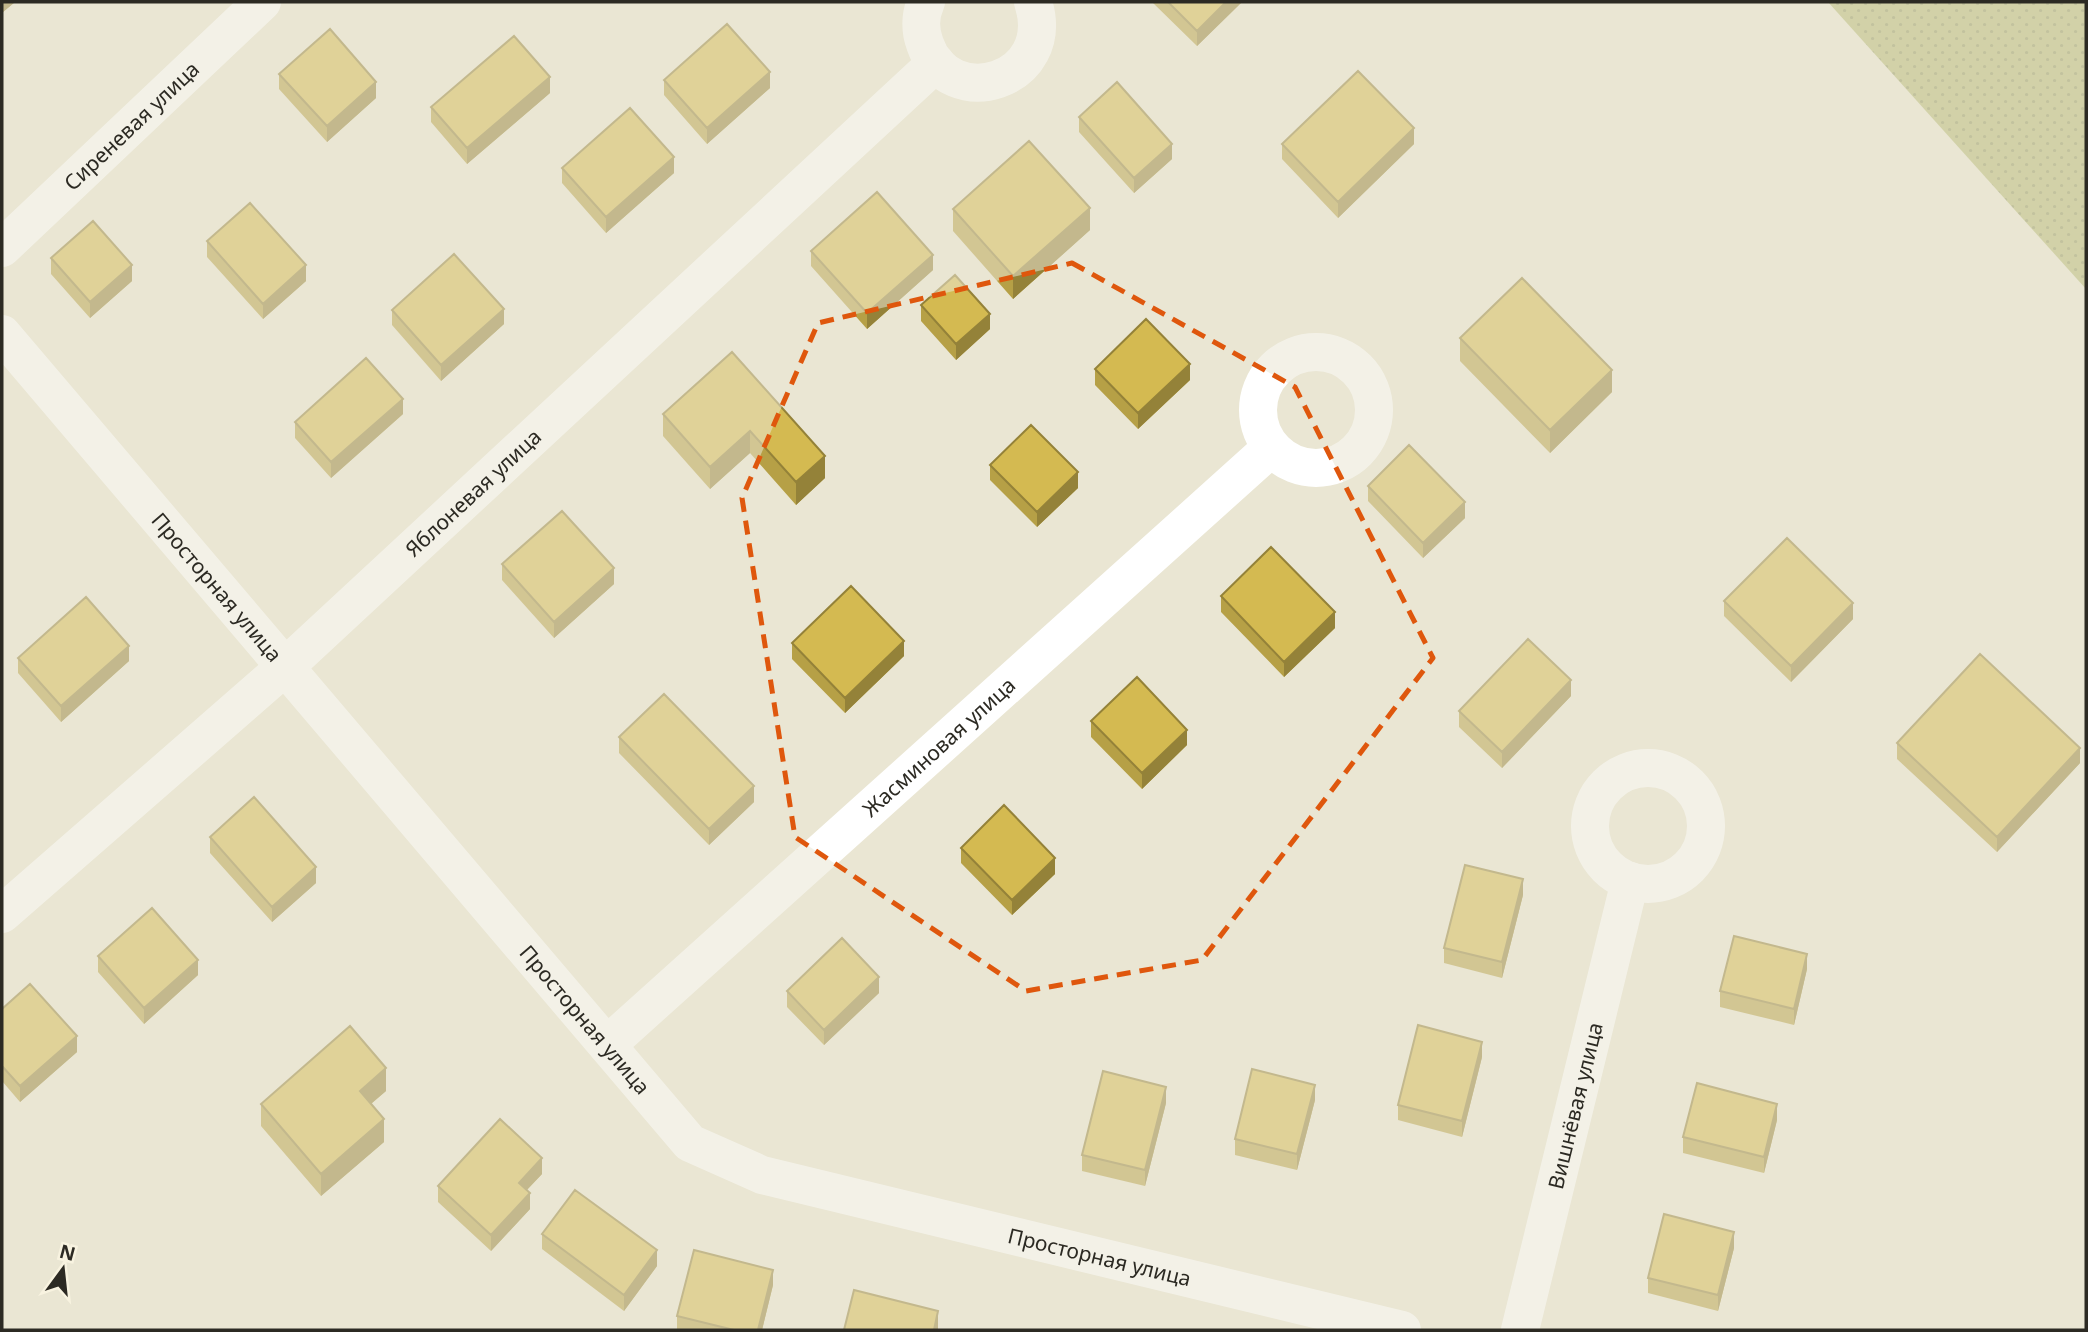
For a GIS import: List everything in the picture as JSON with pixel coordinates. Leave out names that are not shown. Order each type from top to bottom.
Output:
[{"type":"street","name":"Сиреневая улица","points":[[2,248],[262,2]]},
{"type":"street","points":[[926,2],[922,36],[927,51],[947,73],[961,80],[976,82],[991,82],[1006,77],[1018,69],[1028,57],[1035,44],[1038,29],[1033,2]]},
{"type":"street","name":"Яблоневая улица","points":[[2,914],[285,667],[936,63]]},
{"type":"street","name":"Просторная улица","points":[[2,334],[690,1143],[762,1175],[1402,1330]]},
{"type":"street","name":"Жасминовая улица","points":[[607,1045],[1270,449]]},
{"type":"street","name":"Вишнёвая улица","points":[[1520,1330],[1630,881]]},
{"type":"highlighted area","points":[[1072,263],[1295,387],[1433,658],[1202,960],[1026,991],[795,837],[742,498],[818,323]]},
{"type":"green space","points":[[1828,2],[2086,2],[2086,289]]},
{"type":"building","points":[[1168,2],[1226,2],[1197,31]]},
{"type":"building","points":[[727,24],[770,72],[707,128],[664,80]]},
{"type":"building","points":[[330,29],[376,82],[327,126],[279,74]]},
{"type":"building","points":[[514,36],[550,77],[467,148],[431,107]]},
{"type":"building","points":[[1358,71],[1414,128],[1338,202],[1282,144]]},
{"type":"building","points":[[1117,82],[1172,144],[1134,178],[1079,117]]},
{"type":"building","points":[[630,108],[674,157],[606,217],[562,168]]},
{"type":"building","points":[[1029,141],[1090,208],[1013,276],[953,209]]},
{"type":"building","points":[[877,192],[933,255],[867,313],[811,251]]},
{"type":"building","points":[[250,203],[306,265],[263,304],[207,241]]},
{"type":"building","points":[[93,221],[132,265],[90,302],[51,258]]},
{"type":"building","points":[[454,254],[504,309],[441,365],[392,310]]},
{"type":"building","points":[[955,275],[990,314],[956,344],[921,305]]},
{"type":"building","points":[[1522,278],[1612,370],[1550,430],[1460,338]]},
{"type":"building","points":[[1146,319],[1190,364],[1138,413],[1095,369]]},
{"type":"building","points":[[732,352],[825,456],[796,482],[750,431],[710,467],[663,414]]},
{"type":"building","points":[[366,358],[403,399],[331,462],[295,422]]},
{"type":"building","points":[[1031,425],[1078,472],[1037,512],[990,465]]},
{"type":"building","points":[[1409,445],[1465,502],[1423,543],[1368,486]]},
{"type":"building","points":[[562,511],[614,568],[554,622],[502,564]]},
{"type":"building","points":[[1787,538],[1853,603],[1791,666],[1724,601]]},
{"type":"building","points":[[1271,547],[1335,612],[1284,662],[1221,596]]},
{"type":"building","points":[[851,586],[904,641],[845,698],[792,643]]},
{"type":"building","points":[[86,597],[129,646],[61,706],[18,658]]},
{"type":"building","points":[[1528,639],[1571,680],[1502,752],[1459,711]]},
{"type":"building","points":[[1980,654],[2080,748],[1997,837],[1897,743]]},
{"type":"building","points":[[1137,677],[1187,730],[1142,773],[1091,721]]},
{"type":"building","points":[[664,694],[754,786],[709,829],[619,737]]},
{"type":"building","points":[[254,797],[316,867],[272,907],[210,837]]},
{"type":"building","points":[[1004,805],[1055,858],[1012,900],[961,848]]},
{"type":"building","points":[[1465,865],[1523,879],[1502,962],[1444,948]]},
{"type":"building","points":[[152,908],[198,960],[144,1008],[98,956]]},
{"type":"building","points":[[1734,936],[1807,954],[1794,1009],[1720,991]]},
{"type":"building","points":[[842,938],[879,977],[824,1030],[787,991]]},
{"type":"building","points":[[30,984],[77,1036],[20,1086],[2,1066],[2,1009]]},
{"type":"building","points":[[1418,1025],[1482,1042],[1462,1121],[1398,1105]]},
{"type":"building","points":[[350,1026],[386,1068],[360,1091],[384,1119],[321,1174],[261,1104]]},
{"type":"building","points":[[1252,1069],[1315,1085],[1297,1154],[1235,1139]]},
{"type":"building","points":[[1103,1071],[1166,1087],[1145,1170],[1082,1155]]},
{"type":"building","points":[[1697,1083],[1777,1104],[1764,1157],[1683,1137]]},
{"type":"building","points":[[500,1119],[542,1158],[519,1183],[530,1193],[491,1235],[438,1186]]},
{"type":"building","points":[[575,1190],[657,1250],[624,1295],[542,1234]]},
{"type":"building","points":[[1664,1214],[1734,1232],[1718,1295],[1648,1278]]},
{"type":"building","points":[[694,1250],[773,1270],[758,1330],[734,1330],[677,1316]]},
{"type":"building","points":[[854,1290],[938,1311],[934,1330],[844,1330]]}]
